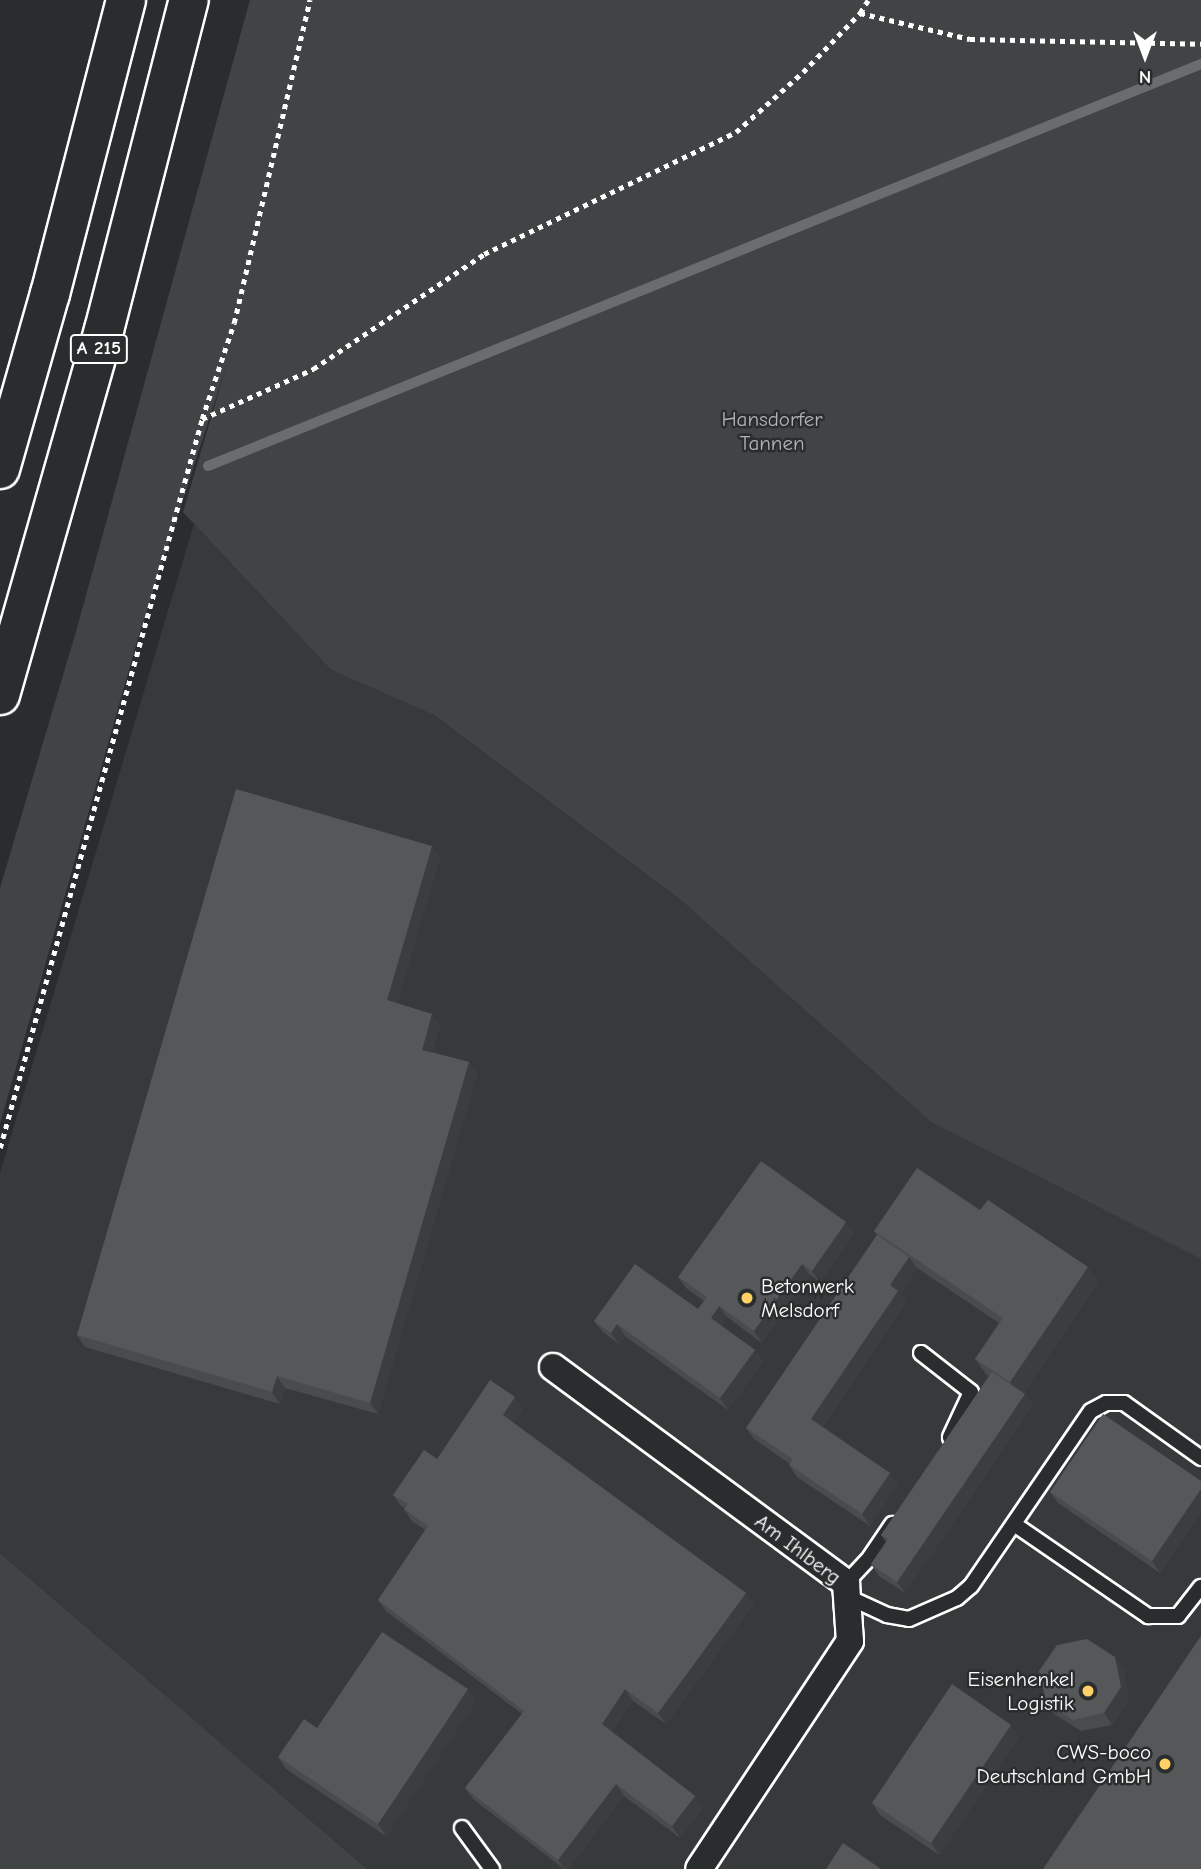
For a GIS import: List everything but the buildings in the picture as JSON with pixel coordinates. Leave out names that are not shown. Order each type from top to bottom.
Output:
[{"type":"highway","name":"A 215","points":[[0,468],[50,294],[126,0]]},
{"type":"highway","name":"A 215","points":[[0,695],[104,330],[189,0]]},
{"type":"street","name":"Am Ihlberg","points":[[552,1367],[846,1590],[850,1641],[699,1869]]},
{"type":"lane","points":[[921,1353],[971,1392],[953,1432],[938,1454]]},
{"type":"lane","points":[[900,1510],[846,1590],[887,1615],[909,1619],[940,1608],[971,1586],[1091,1411],[1105,1403],[1124,1403],[1201,1458]]},
{"type":"lane","points":[[1014,1524],[1148,1616],[1178,1616],[1201,1587]]},
{"type":"lane","points":[[462,1828],[492,1869]]},
{"type":"path","points":[[0,1147],[202,419],[234,323],[310,0]]},
{"type":"path","points":[[202,419],[313,369],[484,254],[736,132],[803,72],[860,13],[868,0]]},
{"type":"path","points":[[860,13],[970,39],[1201,44]]},
{"type":"shaded area","points":[[194,524],[331,670],[434,715],[682,901],[931,1122],[1201,1259],[1201,1869],[367,1869],[0,1553],[0,1173]]},
{"type":"green space","name":"Hansdorfer Tannen","points":[[250,0],[1201,0],[1201,1259],[931,1122],[682,901],[434,715],[331,670],[183,512],[227,364],[138,638],[0,1124],[0,888],[77,628]]},
{"type":"green space","points":[[0,1553],[367,1869],[0,1869]]},
{"type":"waterway","points":[[208,466],[1201,64]]},
{"type":"place","name":"Betonwerk Melsdorf","points":[[747,1298]]},
{"type":"place","name":"Eisenhenkel Logistik","points":[[1088,1691]]},
{"type":"place","name":"CWS-boco Deutschland GmbH","points":[[1165,1764]]}]
